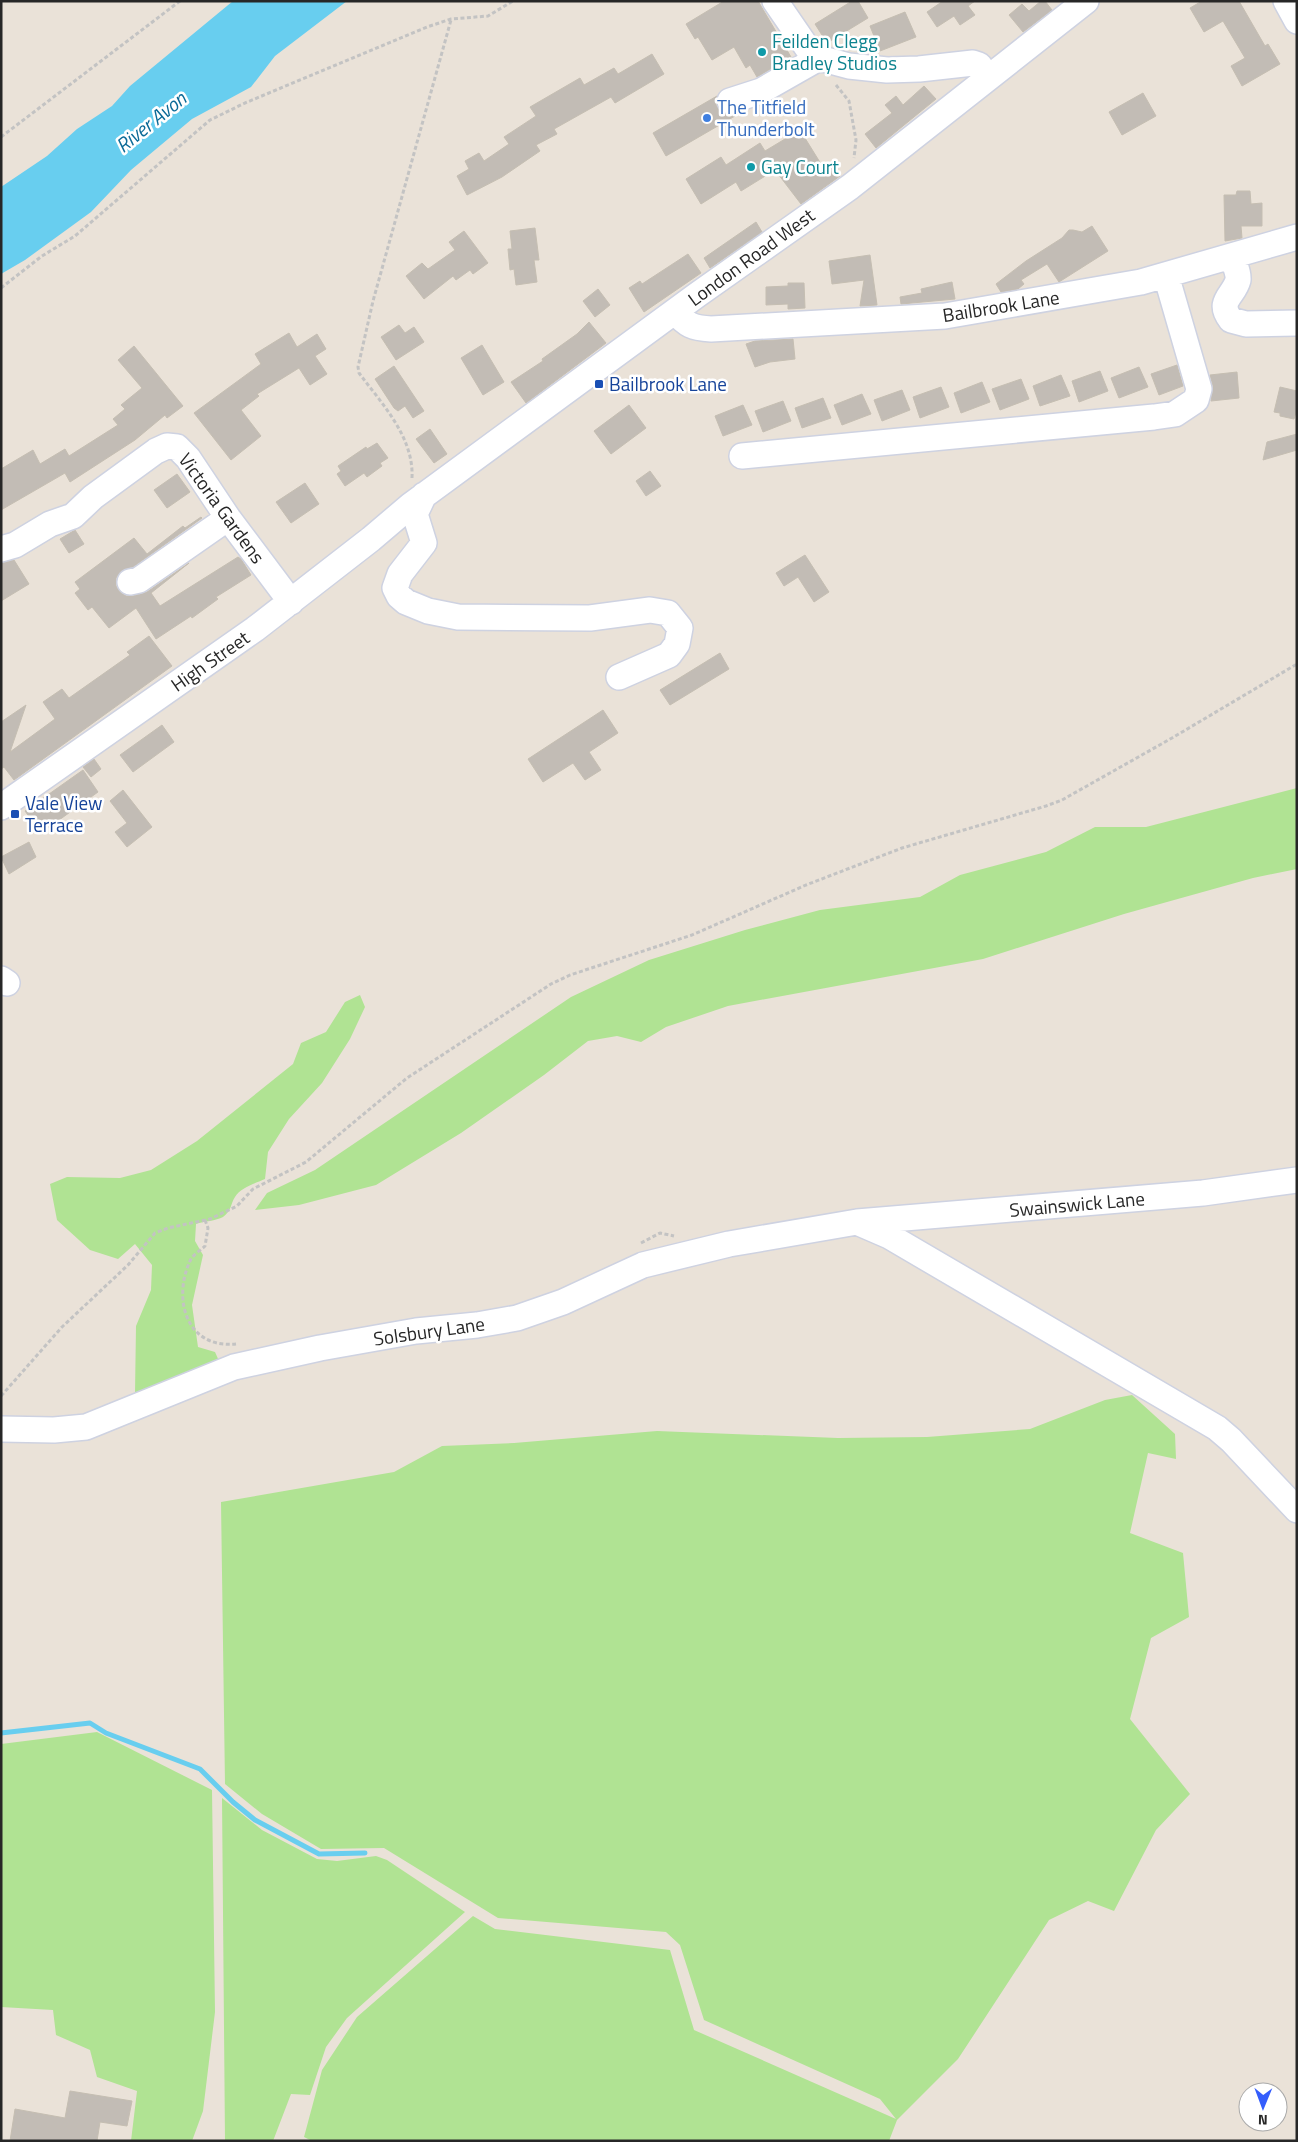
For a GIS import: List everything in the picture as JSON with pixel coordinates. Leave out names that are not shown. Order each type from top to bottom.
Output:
[{"type":"street","points":[[775,1],[808,50],[819,58],[849,66],[887,70],[919,69],[972,62],[979,65],[988,77]]},
{"type":"street","name":"London Road West","points":[[416,491],[675,312],[850,187],[1086,1]]},
{"type":"street","points":[[1286,1],[1297,21]]},
{"type":"street","points":[[730,101],[761,91],[819,58]]},
{"type":"street","name":"Bailbrook Lane","points":[[675,312],[686,324],[697,328],[711,329],[945,316],[1141,282],[1297,237]]},
{"type":"street","points":[[1232,256],[1238,272],[1238,278],[1226,302],[1226,313],[1230,320],[1246,324],[1297,323]]},
{"type":"street","points":[[742,456],[1154,418],[1175,414],[1196,400],[1199,389],[1166,275]]},
{"type":"street","name":"Victoria Gardens","points":[[1,549],[15,545],[50,524],[73,516],[92,497],[156,451],[167,446],[177,447],[188,458],[228,518],[291,602]]},
{"type":"street","points":[[416,491],[415,514],[424,543],[400,574],[395,588],[399,596],[406,602],[428,611],[458,617],[590,618],[650,610],[668,614],[680,628],[676,644],[669,655],[619,677]]},
{"type":"street","name":"High Street","points":[[5,797],[291,602],[416,491]]},
{"type":"street","points":[[130,582],[139,580],[228,518]]},
{"type":"street","name":"Swainswick Lane","points":[[857,1222],[1203,1193],[1297,1180]]},
{"type":"street","points":[[857,1222],[889,1236],[1217,1428],[1231,1440],[1297,1510]]},
{"type":"street","name":"Solsbury Lane","points":[[1,1429],[54,1430],[86,1427],[234,1367],[416,1330],[477,1325],[517,1318],[563,1302],[643,1265],[729,1244],[857,1222]]},
{"type":"path","points":[[1,137],[180,1]]},
{"type":"path","points":[[1,288],[42,256],[75,236],[210,120],[263,95],[427,27],[451,19],[488,16],[513,1]]},
{"type":"path","points":[[416,491],[410,454],[405,440],[396,424],[359,373],[358,367],[373,302],[451,19]]},
{"type":"path","points":[[834,82],[849,101],[856,140],[853,160],[846,173],[850,187]]},
{"type":"path","points":[[1,1396],[62,1327],[128,1265],[155,1233],[168,1228],[205,1220],[237,1206],[253,1189],[306,1162],[407,1078],[551,984],[692,935],[806,886],[902,848],[1062,800],[1297,664]]},
{"type":"path","points":[[205,1220],[208,1228],[205,1246],[192,1258],[182,1288],[185,1319],[195,1331],[209,1341],[228,1345],[245,1343]]},
{"type":"path","points":[[634,1246],[660,1233]]},
{"type":"green space","points":[[1297,788],[1297,869],[1253,878],[1124,914],[983,959],[728,1006],[666,1027],[641,1042],[617,1036],[588,1041],[544,1075],[461,1133],[376,1185],[299,1205],[255,1210],[267,1193],[315,1170],[571,997],[649,960],[745,930],[820,910],[920,897],[960,875],[1046,852],[1095,827],[1146,827]]},
{"type":"green space","points":[[360,995],[365,1007],[350,1039],[322,1083],[289,1119],[268,1152],[265,1179],[248,1186],[237,1194],[223,1217],[196,1224],[195,1241],[203,1255],[192,1305],[198,1347],[215,1352],[219,1361],[135,1393],[136,1326],[151,1290],[152,1265],[135,1244],[118,1259],[90,1250],[57,1220],[50,1184],[67,1177],[120,1178],[151,1170],[197,1141],[293,1064],[301,1043],[326,1032],[345,1002]]},
{"type":"green space","points":[[1132,1395],[1175,1434],[1176,1459],[1148,1453],[1130,1533],[1183,1553],[1189,1617],[1151,1638],[1130,1719],[1190,1794],[1156,1830],[1114,1911],[1088,1901],[1049,1920],[958,2059],[897,2120],[889,2141],[312,2141],[304,2137],[322,2070],[357,2017],[473,1916],[495,1929],[670,1950],[694,2030],[896,2119],[880,2099],[704,2020],[680,1945],[666,1932],[498,1918],[384,1848],[321,1849],[262,1814],[225,1784],[221,1502],[394,1472],[442,1446],[514,1443],[657,1431],[838,1438],[927,1437],[1030,1429],[1105,1400]]},
{"type":"green space","points":[[97,1732],[212,1790],[215,2012],[203,2111],[192,2141],[131,2141],[137,2091],[97,2077],[90,2050],[56,2035],[53,2010],[1,2007],[1,1744]]},
{"type":"green space","points":[[222,1798],[262,1830],[317,1859],[337,1861],[376,1856],[387,1860],[465,1912],[347,2018],[326,2047],[310,2095],[291,2094],[273,2141],[225,2141]]},
{"type":"water","name":"River Avon","points":[[233,1],[347,1],[275,56],[251,87],[192,119],[131,170],[91,212],[25,260],[1,274],[1,187],[47,156],[77,129],[112,106],[130,86]]},
{"type":"building","name":"Feilden Clegg Bradley Studios","points":[[724,1],[758,1],[791,57],[757,77],[750,65],[746,68],[734,47],[712,60],[698,37],[695,39],[686,24]]},
{"type":"building","points":[[852,1],[858,1],[868,18],[827,43],[815,24]]},
{"type":"building","points":[[943,1],[975,1],[968,6],[975,15],[960,25],[954,16],[937,27],[927,12]]},
{"type":"building","points":[[1041,1],[1045,1],[1052,10],[1023,32],[1009,15],[1022,4],[1029,11]]},
{"type":"building","points":[[1202,1],[1239,1],[1265,46],[1268,44],[1280,64],[1242,86],[1231,66],[1245,58],[1223,21],[1204,32],[1190,8]]},
{"type":"building","points":[[905,12],[916,37],[880,51],[870,26]]},
{"type":"building","points":[[652,54],[664,74],[615,103],[611,97],[554,129],[557,134],[536,145],[540,151],[502,177],[467,195],[457,176],[469,169],[465,161],[479,153],[484,161],[509,144],[504,137],[536,116],[530,107],[580,78],[584,85],[614,68],[618,74]]},
{"type":"building","points":[[924,86],[936,99],[876,148],[865,134],[892,113],[885,105],[896,96],[903,105]]},
{"type":"building","points":[[1143,93],[1156,116],[1122,135],[1109,112]]},
{"type":"building","points":[[717,96],[716,105],[720,111],[727,115],[735,116],[666,156],[653,133]]},
{"type":"building","name":"Gay Court","points":[[800,130],[826,172],[833,167],[840,176],[801,204],[775,170],[741,191],[736,182],[701,204],[686,179],[721,157],[726,165],[760,143],[765,151]]},
{"type":"building","points":[[1237,191],[1250,191],[1251,204],[1262,203],[1262,226],[1241,226],[1242,238],[1225,241],[1224,195],[1236,195]]},
{"type":"building","points":[[756,222],[762,232],[710,268],[704,258]]},
{"type":"building","points":[[1092,226],[1108,251],[1059,282],[1047,264],[1021,280],[1024,284],[1018,289],[1001,292],[996,284],[1026,261],[1062,238],[1069,230],[1082,232]]},
{"type":"building","points":[[535,228],[539,260],[534,260],[537,282],[516,285],[514,269],[510,270],[508,249],[512,249],[510,231]]},
{"type":"building","points":[[464,231],[488,263],[473,274],[470,270],[456,280],[453,276],[424,299],[406,276],[422,263],[428,269],[455,250],[449,242]]},
{"type":"building","points":[[688,254],[701,273],[644,312],[629,288],[640,281],[642,284]]},
{"type":"building","points":[[870,255],[877,305],[860,306],[864,280],[832,284],[829,261]]},
{"type":"building","points":[[952,282],[955,299],[901,304],[900,297],[922,293],[921,289]]},
{"type":"building","points":[[788,283],[804,283],[805,308],[788,309],[788,304],[766,305],[766,287],[788,286]]},
{"type":"building","points":[[598,289],[610,305],[595,317],[583,301]]},
{"type":"building","points":[[589,322],[606,343],[526,403],[511,382],[543,361],[542,359],[577,334]]},
{"type":"building","points":[[399,325],[405,333],[414,327],[424,342],[396,360],[381,337]]},
{"type":"building","points":[[289,333],[297,347],[317,334],[326,349],[315,356],[327,374],[310,385],[299,368],[257,394],[259,396],[241,410],[261,436],[231,460],[194,413],[261,364],[255,354]]},
{"type":"building","points":[[793,339],[795,359],[770,362],[755,367],[746,344],[755,341]]},
{"type":"building","points":[[482,345],[504,382],[483,395],[461,358]]},
{"type":"building","points":[[134,346],[183,406],[167,418],[165,415],[135,440],[70,482],[65,473],[1,510],[1,469],[33,450],[40,464],[65,449],[69,456],[118,425],[113,419],[125,409],[121,405],[142,388],[118,360]]},
{"type":"building","points":[[1177,365],[1183,386],[1159,395],[1151,374]]},
{"type":"building","points":[[394,366],[424,411],[413,418],[405,406],[398,411],[394,408],[375,379]]},
{"type":"building","points":[[1139,367],[1148,387],[1119,398],[1111,378]]},
{"type":"building","points":[[1100,371],[1108,391],[1079,402],[1072,381]]},
{"type":"building","points":[[1237,372],[1239,398],[1211,401],[1213,386],[1210,375]]},
{"type":"building","points":[[1061,375],[1070,396],[1040,406],[1033,386]]},
{"type":"building","points":[[1021,379],[1029,399],[1000,410],[992,389]]},
{"type":"building","points":[[982,382],[990,402],[961,413],[954,393]]},
{"type":"building","points":[[941,387],[949,407],[920,418],[913,397]]},
{"type":"building","points":[[1280,387],[1297,391],[1297,409],[1294,419],[1280,416],[1280,413],[1274,412]]},
{"type":"building","points":[[902,390],[910,410],[882,421],[874,400]]},
{"type":"building","points":[[862,394],[871,414],[842,425],[834,405]]},
{"type":"building","points":[[823,398],[831,418],[802,428],[795,408]]},
{"type":"building","points":[[783,401],[791,421],[763,432],[755,411]]},
{"type":"building","points":[[629,405],[646,428],[611,454],[594,431]]},
{"type":"building","points":[[743,405],[752,425],[723,436],[715,416]]},
{"type":"building","points":[[430,429],[447,454],[434,463],[416,439]]},
{"type":"building","points":[[1297,434],[1297,450],[1263,460],[1267,442]]},
{"type":"building","points":[[377,443],[388,458],[380,463],[382,466],[367,477],[364,473],[345,486],[337,474],[341,471],[338,466],[366,447],[367,449]]},
{"type":"building","points":[[650,471],[661,486],[646,496],[636,481]]},
{"type":"building","points":[[177,474],[190,492],[167,508],[154,490]]},
{"type":"building","points":[[305,483],[319,504],[291,523],[276,502]]},
{"type":"building","points":[[201,517],[133,567],[121,571],[116,578],[116,586],[120,592],[126,596],[133,596],[147,592],[189,563],[151,593],[160,606],[238,557],[241,559],[251,575],[216,597],[218,599],[192,618],[191,616],[156,639],[136,608],[109,628],[92,607],[88,610],[75,593],[80,589],[75,582],[134,538],[147,554],[183,526],[185,528]]},
{"type":"building","points":[[75,530],[84,544],[69,553],[60,539]]},
{"type":"building","points":[[805,555],[829,592],[814,602],[798,577],[784,586],[776,573]]},
{"type":"building","points":[[14,560],[29,584],[1,601],[1,563]]},
{"type":"building","points":[[149,636],[172,666],[14,780],[4,767],[1,769],[1,722],[26,705],[10,752],[55,719],[43,702],[62,689],[69,698],[130,655],[127,652]]},
{"type":"building","points":[[720,653],[729,669],[670,705],[660,690]]},
{"type":"building","points":[[603,710],[618,733],[589,752],[601,770],[585,780],[573,763],[543,782],[528,759]]},
{"type":"building","points":[[162,725],[174,742],[133,772],[120,755]]},
{"type":"building","points":[[94,759],[101,769],[91,777],[83,767]]},
{"type":"building","points":[[83,770],[98,792],[41,833],[25,811]]},
{"type":"building","points":[[123,790],[152,827],[127,847],[115,832],[127,823],[110,801]]},
{"type":"building","points":[[29,842],[36,857],[9,874],[1,857]]},
{"type":"building","points":[[70,2091],[132,2101],[127,2126],[100,2122],[97,2141],[10,2141],[15,2109],[65,2118]]},
{"type":"waterway","points":[[1,1733],[90,1723],[106,1733],[200,1769],[233,1802],[255,1820],[319,1854],[365,1853]]},
{"type":"place","name":"Feilden Clegg Bradley Studios","points":[[762,52]]},
{"type":"place","name":"The Titfield Thunderbolt","points":[[707,118]]},
{"type":"place","name":"Gay Court","points":[[751,167]]},
{"type":"place","name":"Bailbrook Lane","points":[[599,384]]},
{"type":"place","name":"Vale View Terrace","points":[[15,814]]}]
